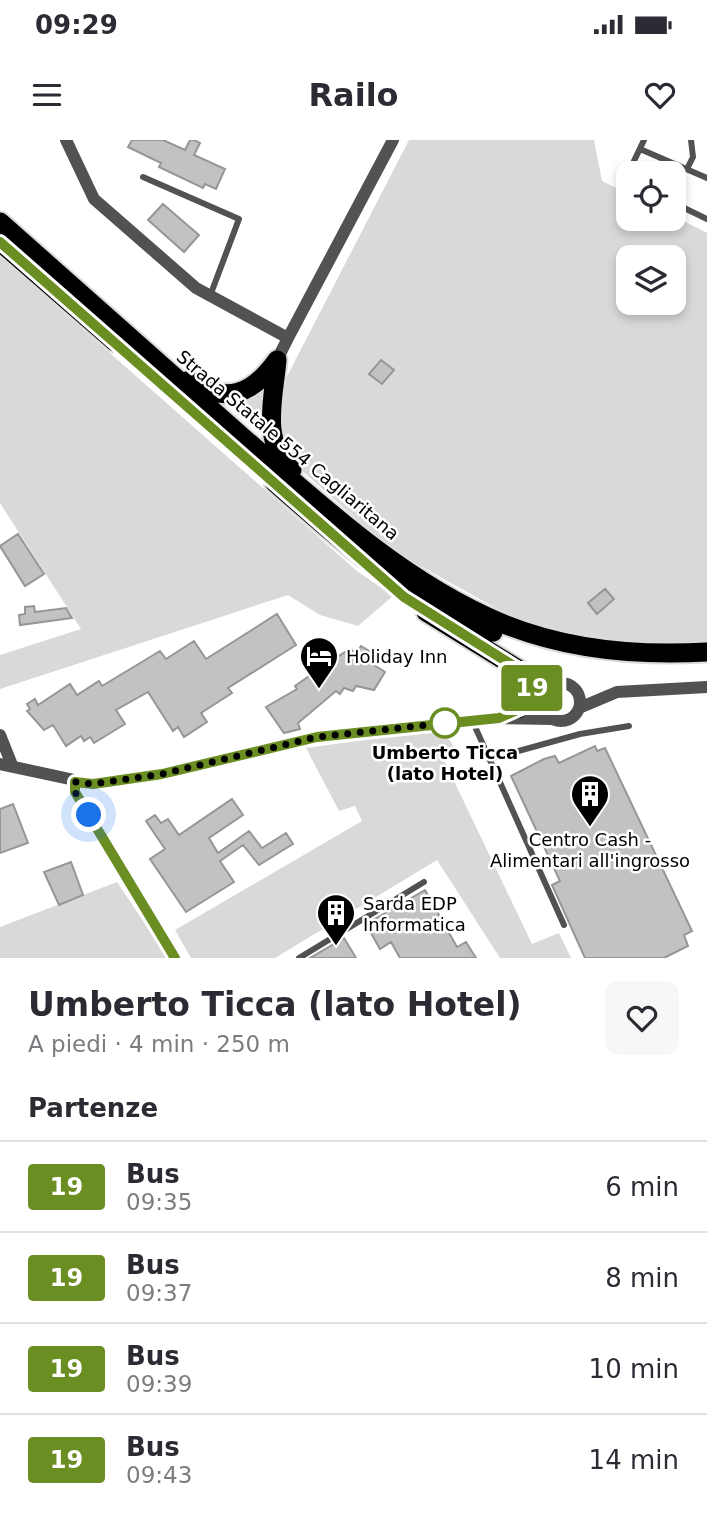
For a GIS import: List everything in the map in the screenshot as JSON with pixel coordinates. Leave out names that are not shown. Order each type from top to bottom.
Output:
[{"type":"highway","name":"Strada Statale 554 Cagliaritana","points":[[0,222],[301,488],[387,556],[459,601],[499,622],[549,638],[594,647],[707,652]]},
{"type":"highway","name":"Strada Statale 554 Cagliaritana","points":[[0,242],[380,573],[453,614],[528,645],[587,658],[633,663],[707,663]]},
{"type":"highway","points":[[175,378],[185,377],[216,394],[233,394],[251,386],[277,360]]},
{"type":"highway","points":[[277,360],[271,402],[271,426],[286,465],[302,479],[301,488]]},
{"type":"highway","points":[[380,573],[404,597],[520,670],[542,699]]},
{"type":"highway","points":[[518,709],[527,681]]},
{"type":"street","points":[[66,140],[94,199],[196,288],[288,338]]},
{"type":"street","points":[[277,360],[393,140]]},
{"type":"street","points":[[499,718],[542,699],[553,685],[565,684],[579,695],[579,708]]},
{"type":"street","points":[[0,735],[6,764],[93,784],[162,774],[317,737],[472,720],[571,718],[579,708],[617,692],[707,687]]},
{"type":"street","points":[[542,699],[544,710],[553,719]]},
{"type":"street","points":[[75,782],[75,792],[175,958]]},
{"type":"lane","points":[[633,140],[707,178]]},
{"type":"lane","points":[[687,169],[692,157],[691,140]]},
{"type":"lane","points":[[634,161],[642,145]]},
{"type":"lane","points":[[143,177],[239,219],[210,296]]},
{"type":"lane","points":[[686,209],[707,219]]},
{"type":"lane","points":[[472,720],[564,925]]},
{"type":"lane","points":[[489,759],[580,734],[629,726]]},
{"type":"lane","points":[[299,958],[424,882]]},
{"type":"shaded area","points":[[409,140],[594,140],[602,181],[616,188],[616,231],[686,231],[686,222],[707,233],[707,646],[590,641],[523,623],[393,551],[293,463],[280,436],[281,388]]},
{"type":"shaded area","points":[[0,256],[357,571],[393,596],[358,626],[320,615],[288,595],[0,689],[0,655],[81,629],[0,503]]},
{"type":"shaded area","points":[[269,373],[270,439],[223,399]]},
{"type":"shaded area","points":[[436,730],[447,737],[454,747],[457,755],[443,758],[532,944],[559,933],[571,958],[500,958],[437,860],[275,958],[191,958],[175,930],[362,821],[355,806],[339,811],[306,748]]},
{"type":"shaded area","points":[[117,882],[168,958],[0,958],[0,927]]},
{"type":"building","points":[[132,140],[163,140],[185,150],[190,140],[194,140],[200,143],[194,155],[225,169],[216,189],[205,184],[203,188],[159,167],[161,163],[128,147]]},
{"type":"building","points":[[163,204],[199,235],[184,252],[148,220]]},
{"type":"building","points":[[381,360],[394,370],[382,384],[369,374]]},
{"type":"building","points":[[18,534],[44,574],[25,586],[0,546]]},
{"type":"building","points":[[605,589],[614,599],[597,614],[588,603]]},
{"type":"building","points":[[34,606],[35,612],[66,608],[72,618],[20,625],[19,615],[25,614],[25,607]]},
{"type":"building","points":[[277,614],[296,645],[228,688],[232,693],[201,713],[207,722],[184,737],[178,727],[173,731],[148,692],[116,710],[125,724],[94,743],[90,737],[84,741],[81,736],[66,746],[53,725],[44,730],[27,711],[30,709],[27,704],[35,699],[38,705],[70,684],[77,695],[99,681],[102,686],[160,651],[166,659],[194,641],[206,659]]},
{"type":"building","name":"Holiday Inn","points":[[361,646],[376,655],[371,663],[385,672],[374,690],[356,686],[353,691],[344,688],[340,694],[336,691],[298,723],[300,729],[284,733],[266,707],[297,689],[295,686],[329,662],[350,649],[356,653]]},
{"type":"building","name":"Centro Cash - Alimentari all'ingrosso","points":[[595,746],[597,751],[605,748],[692,931],[684,935],[688,946],[664,958],[585,958],[552,885],[560,881],[511,776],[544,759],[555,756],[559,763]]},
{"type":"building","points":[[232,799],[243,815],[209,838],[218,853],[249,831],[262,848],[286,833],[293,844],[259,865],[243,845],[220,861],[234,882],[186,912],[150,859],[165,849],[146,821],[155,815],[161,823],[168,819],[179,835]]},
{"type":"building","points":[[13,804],[28,843],[0,853],[0,809]]},
{"type":"building","points":[[71,862],[83,895],[59,905],[44,872]]},
{"type":"building","points":[[425,890],[457,947],[466,942],[476,958],[400,958],[391,942],[380,949],[366,924]]},
{"type":"building","name":"Sarda EDP Informatica","points":[[344,938],[356,958],[310,958]]},
{"type":"bus line","name":"19","points":[[0,242],[380,573],[404,597],[470,642],[520,670],[542,699],[499,718],[387,727],[317,737],[162,774],[93,784],[75,782],[75,792],[175,958]]},
{"type":"place","name":"Holiday Inn","points":[[319,690]]},
{"type":"place","name":"Umberto Ticca (lato Hotel)","points":[[445,723]]},
{"type":"place","name":"Centro Cash - Alimentari all'ingrosso","points":[[590,828]]},
{"type":"place","name":"Sarda EDP Informatica","points":[[336,947]]},
{"type":"route","points":[[89,815],[75,792],[75,782],[93,784],[162,774],[317,737],[387,727],[445,723]]}]
